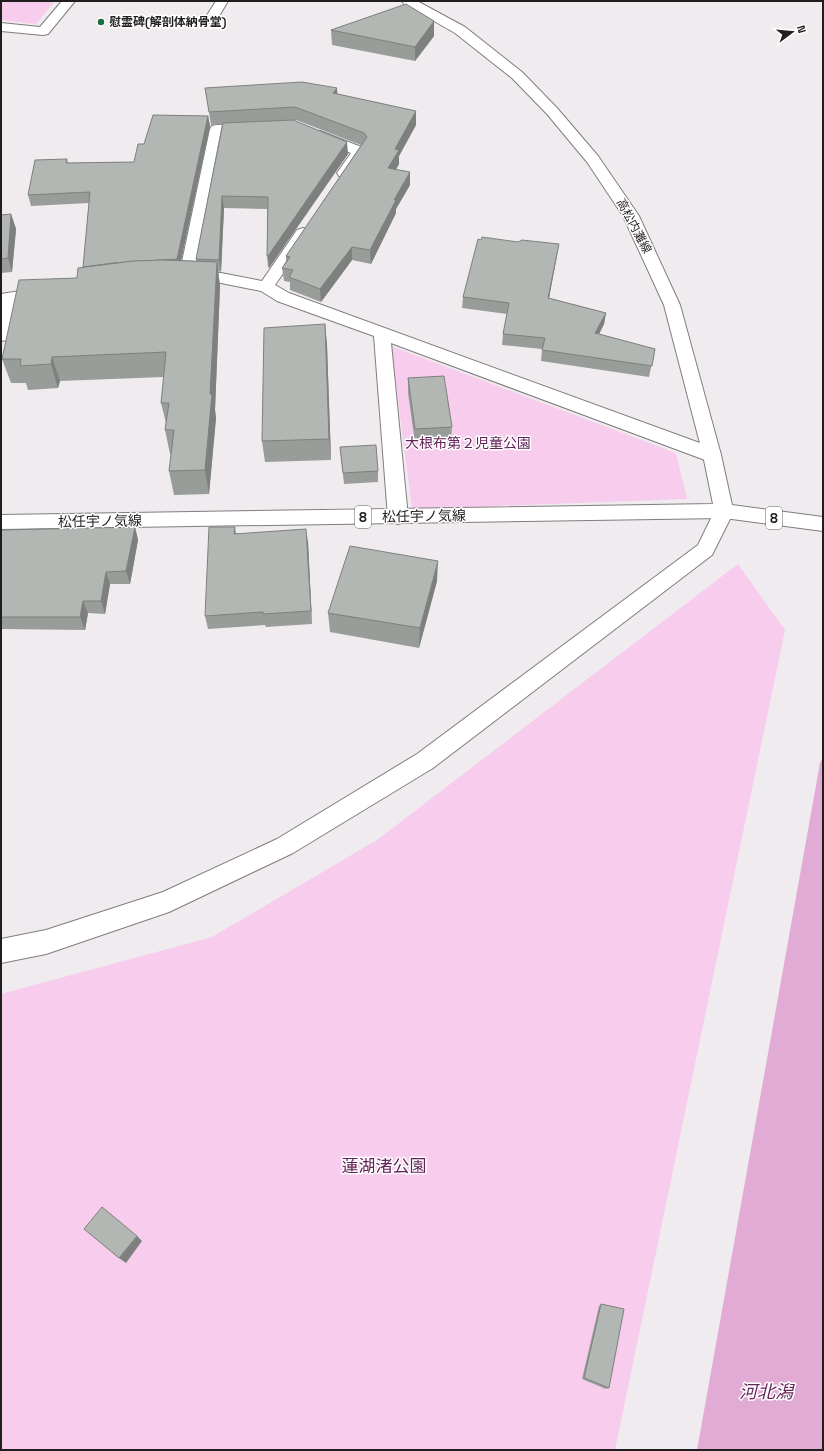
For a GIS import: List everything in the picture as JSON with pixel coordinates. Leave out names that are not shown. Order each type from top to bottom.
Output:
[{"type":"street","points":[[1,27],[43,31],[69,1]]},
{"type":"street","points":[[210,20],[222,1]]},
{"type":"street","name":"高松内灘線","points":[[408,1],[460,30],[517,75],[552,111],[593,159],[631,216],[672,305],[712,455],[724,511]]},
{"type":"street","points":[[264,127],[217,129],[179,276],[220,278],[266,287],[283,297],[712,455]]},
{"type":"street","points":[[308,131],[359,151],[337,183]]},
{"type":"street","points":[[266,287],[310,222]]},
{"type":"street","points":[[1,336],[6,298],[64,289]]},
{"type":"street","points":[[382,333],[398,517]]},
{"type":"street","points":[[1,951],[46,942],[169,901],[285,846],[411,769],[437,751],[705,550],[724,511]]},
{"type":"street","name":"松任宇ノ気線","points":[[1,522],[724,511],[823,524]]},
{"type":"green space","points":[[1,1],[55,1],[36,24],[1,20]]},
{"type":"green space","name":"大根布第２児童公園","points":[[391,346],[676,453],[687,499],[412,509]]},
{"type":"green space","name":"蓮湖渚公園","points":[[738,564],[785,630],[615,1450],[1,1450],[1,994],[212,937],[377,840]]},
{"type":"water","name":"河北潟","points":[[823,757],[823,1450],[697,1450],[820,763]]},
{"type":"building","points":[[406,4],[434,21],[415,47],[331,30]]},
{"type":"building","points":[[302,82],[337,88],[333,93],[416,111],[395,149],[399,150],[388,168],[410,172],[394,200],[396,200],[370,250],[352,247],[320,289],[289,277],[293,270],[282,268],[290,257],[286,256],[367,137],[364,133],[295,107],[209,112],[205,88]]},
{"type":"building","points":[[153,115],[208,116],[177,259],[113,263],[83,267],[90,192],[28,195],[35,160],[67,159],[66,163],[134,162],[138,144],[144,144]]},
{"type":"building","points":[[293,120],[347,142],[268,256],[268,197],[222,196],[219,260],[196,259],[223,123]]},
{"type":"building","points":[[11,214],[8,258],[1,259],[1,215]]},
{"type":"building","points":[[482,237],[518,242],[522,240],[559,244],[548,298],[606,313],[595,333],[655,349],[652,366],[542,350],[545,338],[503,334],[509,303],[463,297],[478,239],[481,240]]},
{"type":"building","points":[[163,260],[217,262],[210,394],[212,394],[205,470],[169,471],[174,430],[165,430],[169,403],[161,403],[166,352],[52,357],[51,364],[20,366],[21,359],[2,359],[19,280],[77,278],[78,268],[133,261]]},
{"type":"building","points":[[325,324],[329,439],[262,441],[264,328]]},
{"type":"building","points":[[444,376],[452,427],[415,429],[408,378]]},
{"type":"building","points":[[376,445],[378,471],[343,473],[340,447]]},
{"type":"building","points":[[135,527],[126,571],[106,572],[101,601],[83,601],[80,617],[1,617],[1,530]]},
{"type":"building","points":[[209,527],[235,527],[234,534],[306,529],[311,611],[263,614],[263,612],[205,616]]},
{"type":"building","points":[[350,546],[438,561],[420,628],[328,613]]},
{"type":"building","points":[[102,1207],[137,1236],[119,1258],[84,1229]]},
{"type":"building","points":[[601,1304],[624,1309],[609,1388],[584,1378]]},
{"type":"place","name":"慰霊碑(解剖体納骨堂)","points":[[101,22]]}]
